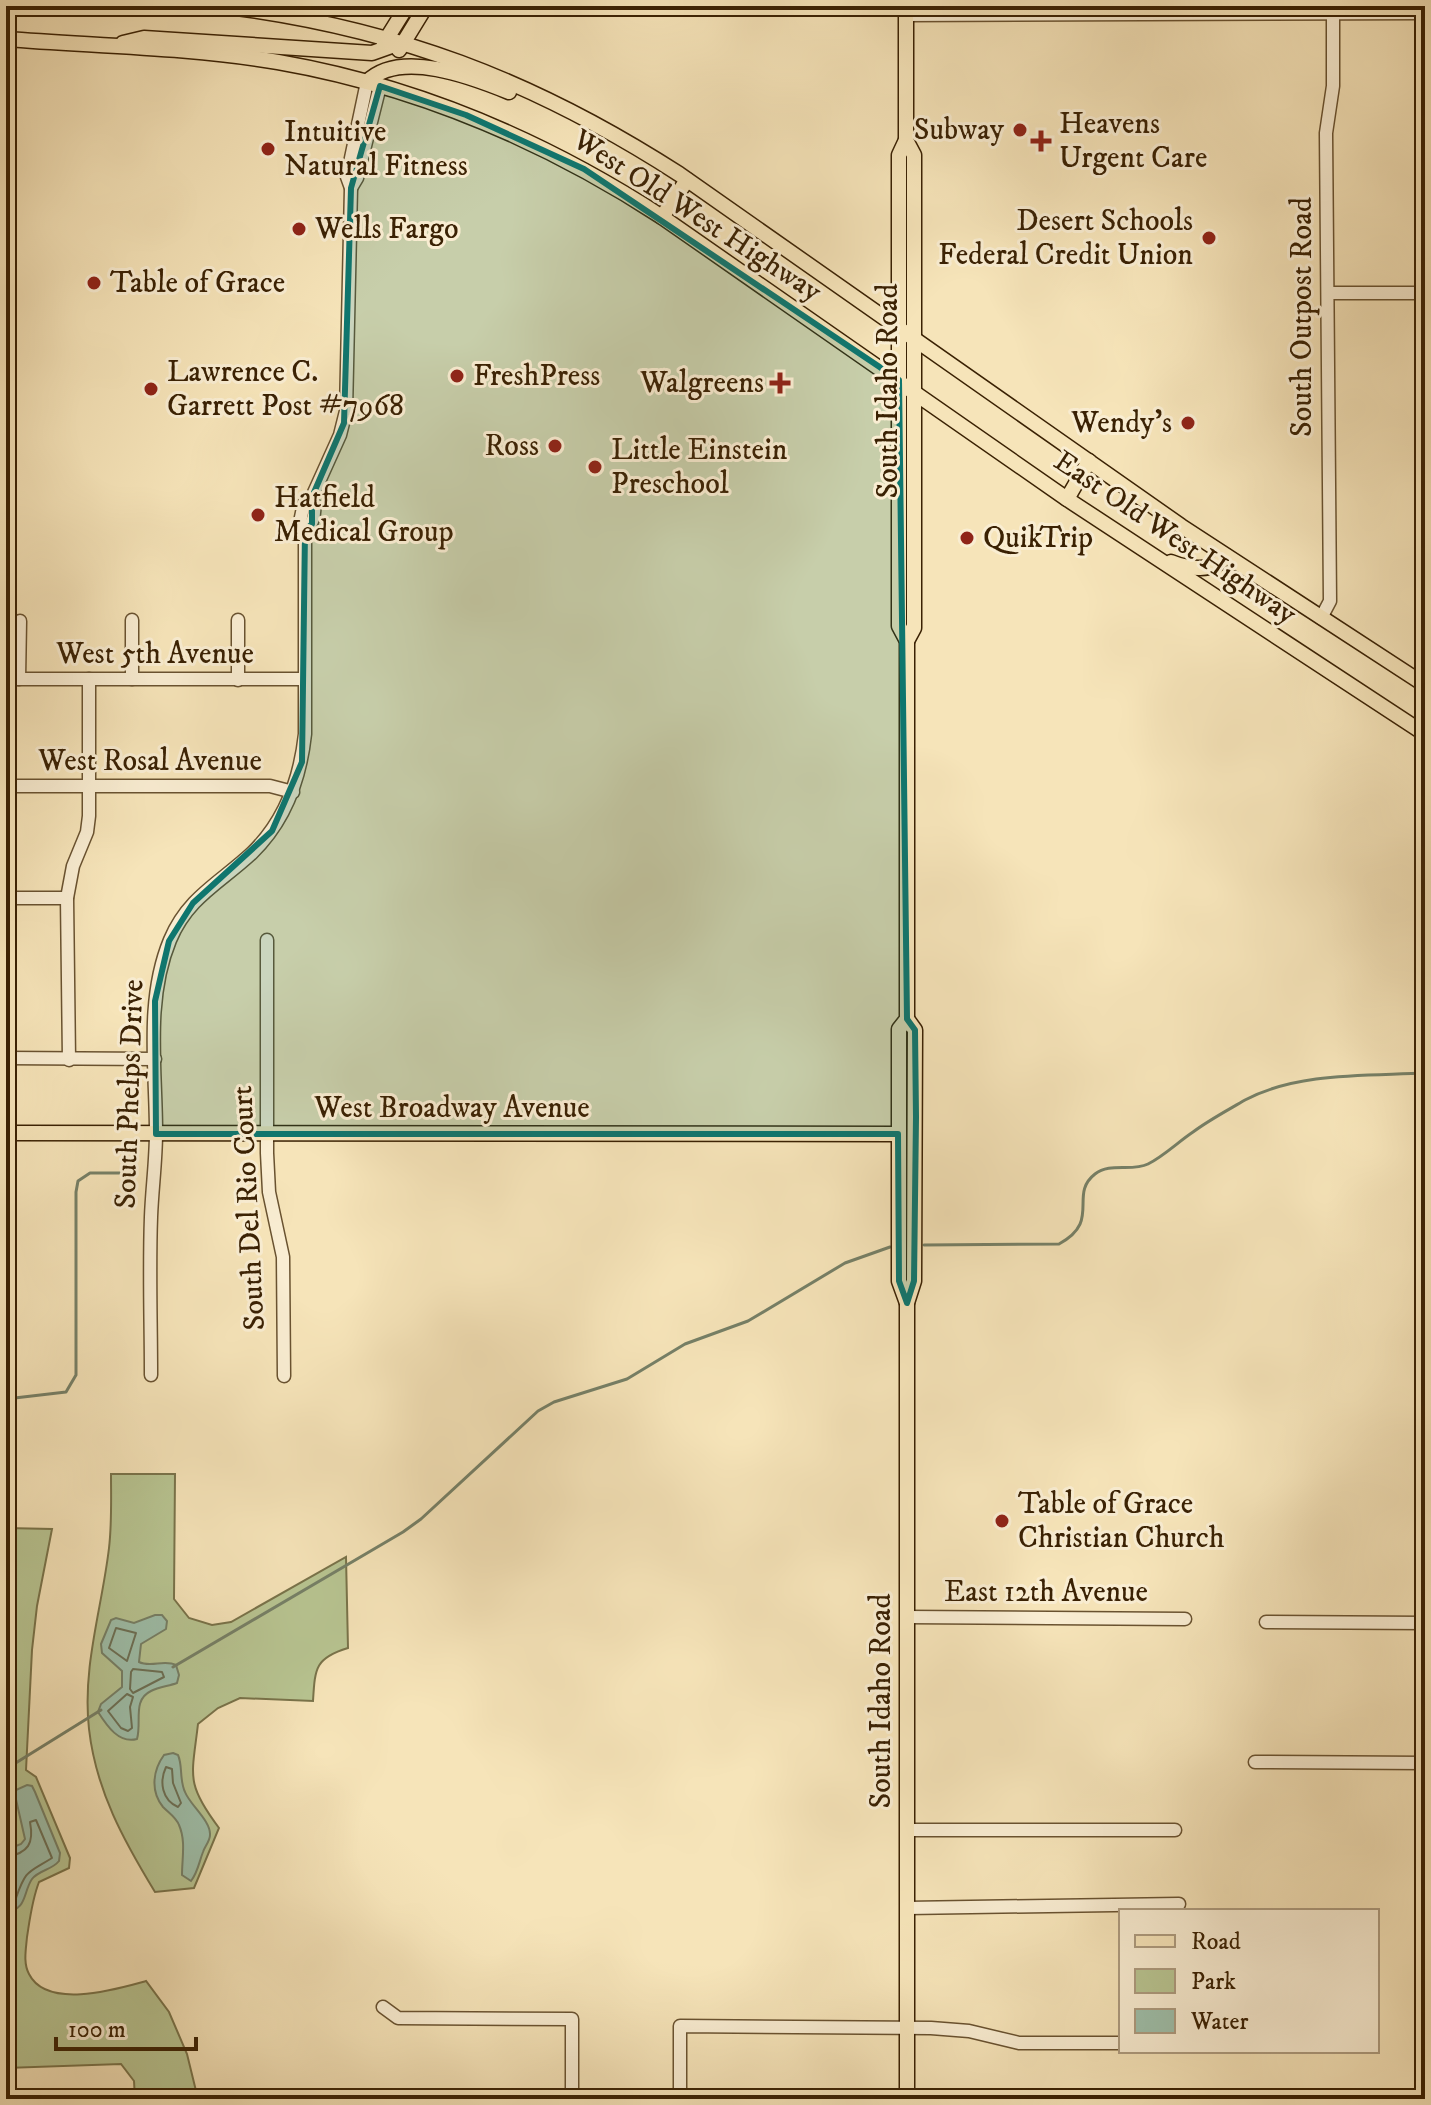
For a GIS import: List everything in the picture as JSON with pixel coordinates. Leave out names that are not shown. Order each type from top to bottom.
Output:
[{"type":"main road","name":"West Old West Highway","points":[[221,6],[304,19],[387,37],[489,73],[592,121],[687,180],[914,339]]},
{"type":"main road","points":[[374,84],[379,52],[407,6]]},
{"type":"main road","points":[[389,68],[426,6]]},
{"type":"main road","name":"South Idaho Road","points":[[906,10],[906,140],[899,155],[899,626],[907,641],[907,1019],[915,1030],[914,1281],[907,1303],[907,2099]]},
{"type":"main road","points":[[6,39],[107,46],[144,38],[379,52],[403,42]]},
{"type":"main road","name":"West Old West Highway","points":[[107,46],[277,62],[374,84],[466,115],[546,149],[620,190],[899,380]]},
{"type":"main road","points":[[374,84],[380,71],[389,68],[412,67],[461,74],[580,122],[592,121]]},
{"type":"main road","name":"South Idaho Road","points":[[906,140],[914,155],[914,628],[907,641]]},
{"type":"main road","points":[[662,217],[687,180]]},
{"type":"main road","name":"East Old West Highway","points":[[914,339],[1226,556],[1425,685]]},
{"type":"main road","name":"East Old West Highway","points":[[899,380],[1067,499],[1425,734]]},
{"type":"main road","points":[[1067,499],[1089,461]]},
{"type":"main road","points":[[1145,551],[1191,568],[1216,565],[1226,556]]},
{"type":"main road","name":"South Idaho Road","points":[[907,1019],[899,1029],[898,1134],[899,1281],[907,1303]]},
{"type":"main road","name":"West Broadway Avenue","points":[[6,1133],[898,1134]]},
{"type":"street","points":[[906,10],[1425,13]]},
{"type":"street","name":"South Outpost Road","points":[[1321,618],[1330,601],[1326,133],[1333,86],[1333,13]]},
{"type":"street","name":"South Phelps Drive","points":[[151,1375],[151,1216],[156,1134],[157,988],[161,964],[174,930],[202,892],[250,855],[272,831],[293,792],[302,762],[305,734],[305,530],[300,522],[304,503],[312,497],[340,435],[348,396],[351,188],[357,178],[374,84]]},
{"type":"street","points":[[1328,293],[1425,293]]},
{"type":"street","points":[[132,620],[132,679]]},
{"type":"street","points":[[238,620],[238,680]]},
{"type":"street","points":[[12,679],[20,621]]},
{"type":"street","name":"West 5th Avenue","points":[[12,679],[304,679]]},
{"type":"street","points":[[69,1060],[67,898],[73,866],[87,832],[89,679]]},
{"type":"street","name":"West Rosal Avenue","points":[[6,786],[270,786],[293,792]]},
{"type":"street","points":[[6,898],[67,898]]},
{"type":"street","name":"South Del Rio Court","points":[[267,940],[269,1192],[283,1257],[284,1376]]},
{"type":"street","points":[[6,1058],[155,1059]]},
{"type":"street","name":"East 12th Avenue","points":[[907,1617],[1185,1619]]},
{"type":"street","points":[[1266,1622],[1425,1623]]},
{"type":"street","points":[[1255,1762],[1425,1763]]},
{"type":"street","points":[[907,1830],[1175,1830]]},
{"type":"street","points":[[907,1908],[1179,1904]]},
{"type":"street","points":[[383,2007],[398,2018],[572,2019],[572,2099]]},
{"type":"street","points":[[680,2099],[680,2026],[908,2027],[957,2029],[1019,2043],[1118,2043]]},
{"type":"highlighted area","points":[[380,86],[466,115],[584,169],[899,380],[907,1019],[915,1030],[916,1117],[914,1281],[907,1303],[899,1281],[898,1134],[156,1134],[155,1001],[169,941],[193,903],[272,831],[302,762],[305,530],[312,524],[312,497],[344,423],[351,188]]},
{"type":"green space","points":[[111,1474],[175,1474],[174,1599],[189,1618],[212,1625],[231,1622],[346,1557],[348,1648],[329,1656],[319,1666],[313,1701],[240,1698],[218,1708],[198,1724],[193,1768],[196,1789],[219,1828],[194,1888],[155,1892],[113,1815],[93,1752],[88,1683],[109,1548]]},
{"type":"green space","points":[[6,1528],[52,1529],[32,1650],[26,1770],[36,1777],[70,1858],[69,1868],[39,1882],[27,1937],[27,1970],[38,1985],[66,1994],[101,1992],[146,1981],[169,2012],[187,2054],[198,2099],[135,2099],[134,2081],[121,2064],[6,2068]]},
{"type":"water","points":[[162,1615],[167,1621],[166,1629],[141,1644],[139,1662],[171,1663],[176,1665],[179,1675],[177,1683],[145,1695],[140,1706],[137,1739],[125,1739],[110,1728],[98,1712],[101,1704],[122,1687],[122,1671],[102,1653],[101,1644],[111,1620],[116,1618],[134,1623]]},
{"type":"water","points":[[164,1755],[178,1755],[185,1792],[204,1819],[210,1835],[191,1881],[182,1875],[183,1843],[179,1825],[159,1801],[155,1787],[155,1774],[160,1761]]},
{"type":"water","points":[[32,1786],[35,1792],[60,1853],[59,1861],[32,1879],[18,1908],[6,1911],[6,1850],[25,1839],[15,1795],[16,1790]]},
{"type":"waterway","points":[[924,1245],[1059,1244],[1079,1226],[1084,1191],[1095,1174],[1107,1168],[1148,1164],[1205,1123],[1245,1100],[1287,1084],[1310,1080],[1425,1073]]},
{"type":"waterway","points":[[6,1399],[66,1392],[76,1375],[78,1181],[90,1173],[130,1173]]},
{"type":"waterway","points":[[173,1667],[403,1532],[538,1411],[554,1402],[627,1379],[685,1344],[748,1321],[845,1263],[890,1247]]},
{"type":"waterway","points":[[6,1769],[101,1710]]},
{"type":"place","name":"Subway","points":[[1020,130]]},
{"type":"place","name":"Heavens Urgent Care","points":[[1041,141]]},
{"type":"place","name":"Intuitive Natural Fitness","points":[[268,149]]},
{"type":"place","name":"Wells Fargo","points":[[299,229]]},
{"type":"place","name":"Desert Schools Federal Credit Union","points":[[1209,238]]},
{"type":"place","name":"Table of Grace","points":[[94,283]]},
{"type":"place","name":"FreshPress","points":[[457,376]]},
{"type":"place","name":"Walgreens","points":[[780,383]]},
{"type":"place","name":"Lawrence C. Garrett Post #7968","points":[[151,389]]},
{"type":"place","name":"Wendy's","points":[[1188,423]]},
{"type":"place","name":"Ross","points":[[555,446]]},
{"type":"place","name":"Little Einstein Preschool","points":[[595,467]]},
{"type":"place","name":"Hatfield Medical Group","points":[[258,515]]},
{"type":"place","name":"QuikTrip","points":[[967,538]]},
{"type":"place","name":"Table of Grace Christian Church","points":[[1002,1521]]}]
